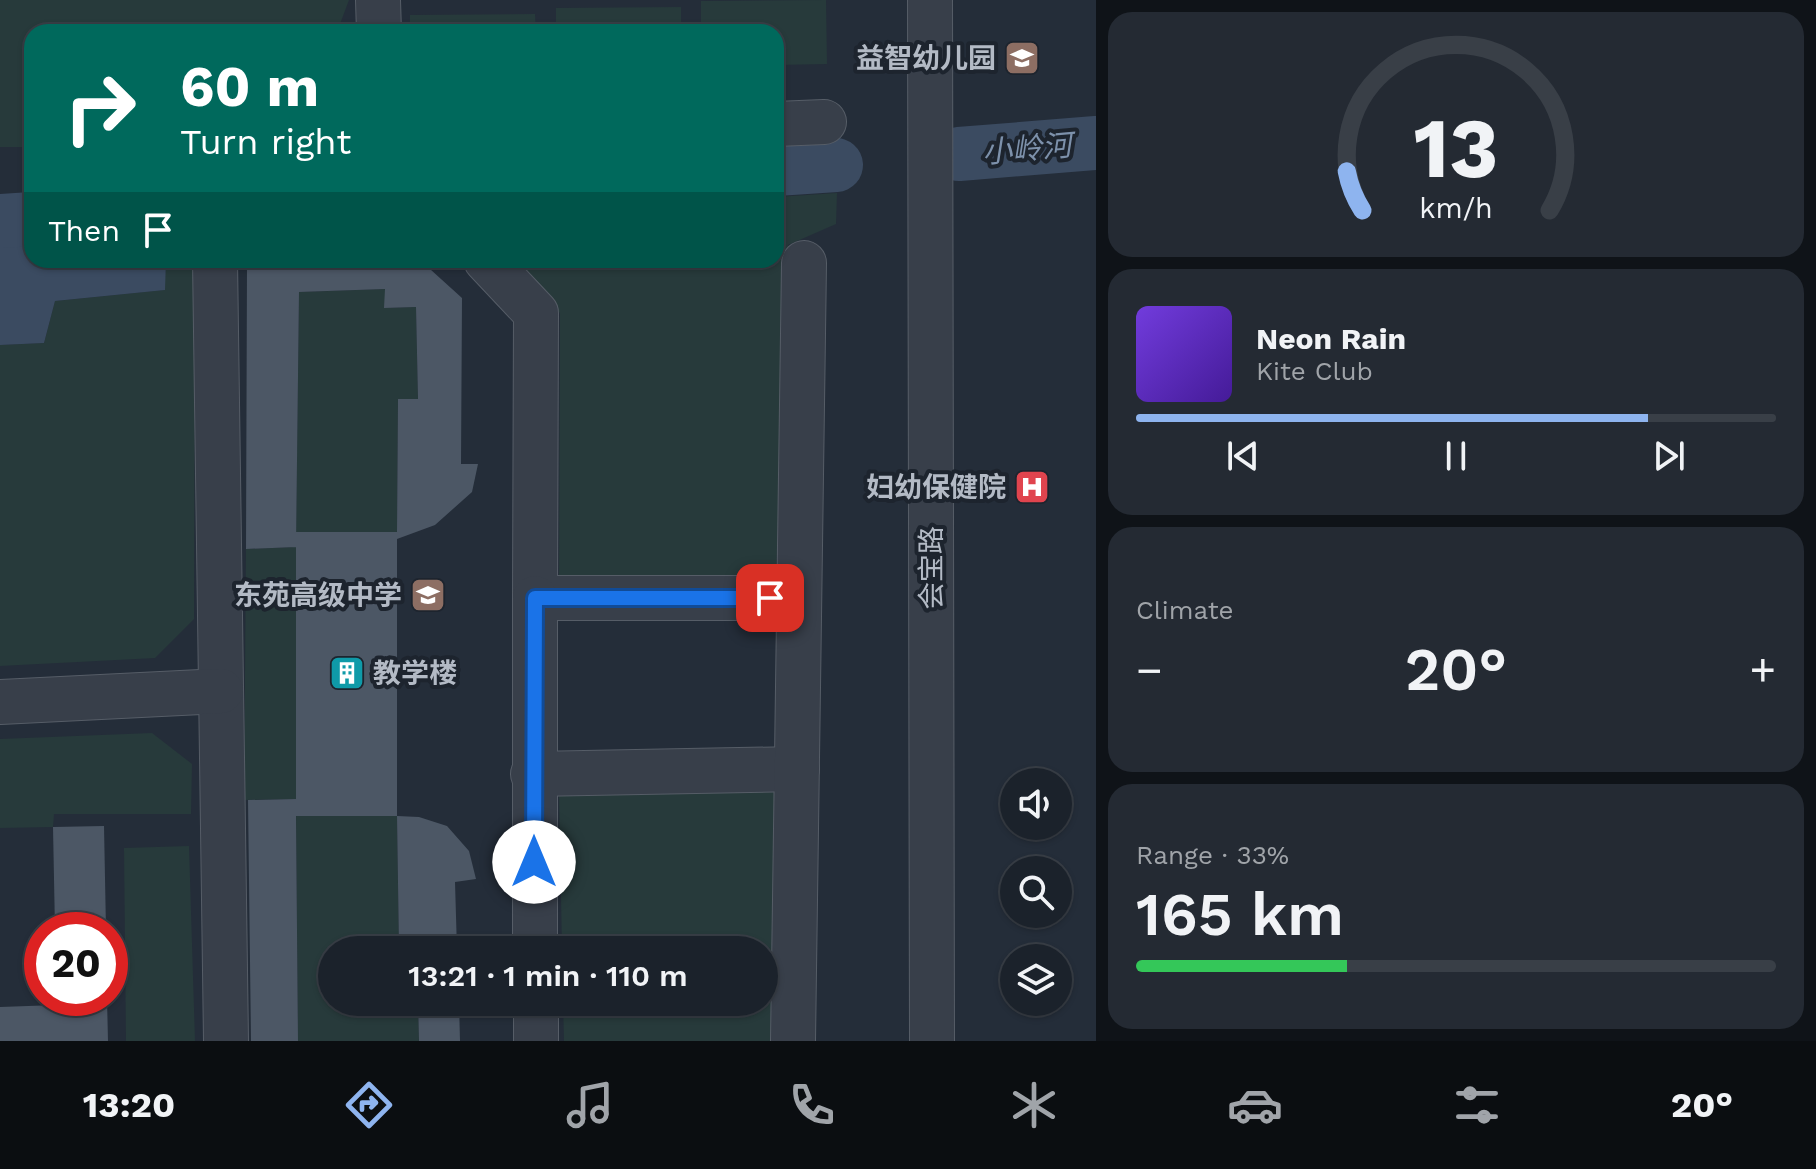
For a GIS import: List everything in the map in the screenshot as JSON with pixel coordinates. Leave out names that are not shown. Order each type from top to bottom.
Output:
[{"type":"street","points":[[378,0],[379,24]]},
{"type":"street","name":"会宝路","points":[[930,0],[932,1041]]},
{"type":"street","points":[[784,124],[824,122]]},
{"type":"street","points":[[793,1041],[804,263]]},
{"type":"street","points":[[215,268],[226,1041]]},
{"type":"street","points":[[494,268],[536,313],[535,936]]},
{"type":"street","points":[[535,598],[799,598]]},
{"type":"street","points":[[0,702],[221,691]]},
{"type":"street","points":[[533,774],[797,769]]},
{"type":"street","points":[[536,1016],[536,1041]]},
{"type":"shaded area","points":[[0,0],[349,0],[340,24],[24,24],[24,147],[0,147]]},
{"type":"shaded area","points":[[826,0],[827,64],[784,65],[784,24],[701,24],[701,1]]},
{"type":"shaded area","points":[[681,7],[681,24],[556,24],[556,8]]},
{"type":"shaded area","points":[[535,14],[536,24],[410,24],[410,15]]},
{"type":"shaded area","points":[[837,193],[836,224],[788,245],[776,579],[559,582],[560,313],[513,268],[784,268],[784,196]]},
{"type":"shaded area","points":[[165,268],[195,268],[194,619],[155,658],[0,666],[0,345],[44,343],[55,301],[164,290]]},
{"type":"shaded area","points":[[385,289],[385,308],[416,307],[418,399],[398,399],[397,532],[296,532],[299,292]]},
{"type":"shaded area","points":[[296,547],[296,799],[244,800],[246,549]]},
{"type":"shaded area","points":[[152,733],[192,764],[191,814],[54,814],[53,827],[0,828],[0,739]]},
{"type":"shaded area","points":[[776,792],[778,936],[562,936],[559,794]]},
{"type":"shaded area","points":[[296,816],[397,816],[399,936],[318,936],[318,1016],[418,1016],[419,1041],[298,1041]]},
{"type":"shaded area","points":[[189,846],[195,1041],[126,1041],[128,912],[125,912],[124,848]]},
{"type":"shaded area","points":[[778,958],[779,1041],[564,1041],[563,1016],[778,1016]]},
{"type":"water","points":[[24,220],[24,268],[166,268],[165,290],[55,301],[44,343],[0,345],[0,221]]},
{"type":"building","points":[[247,268],[429,268],[462,298],[461,464],[478,464],[472,492],[435,525],[397,539],[397,816],[296,816],[298,1041],[251,1041],[248,800],[296,799],[296,547],[246,549]],"holes":[[[385,289],[384,308],[416,307],[418,399],[398,399],[397,532],[296,532],[299,292]]]},
{"type":"building","points":[[397,816],[419,817],[447,826],[469,851],[476,879],[455,882],[457,936],[399,936]]},
{"type":"building","points":[[104,826],[106,912],[55,912],[53,827]]},
{"type":"building","points":[[24,1006],[24,1016],[107,1016],[108,1041],[0,1041],[0,1007]]},
{"type":"building","points":[[418,1016],[459,1016],[460,1041],[419,1041]]},
{"type":"waterway","name":"小岭河","points":[[959,154],[1096,143]]},
{"type":"waterway","name":"小岭河","points":[[784,168],[836,165]]},
{"type":"waterway","name":"小岭河","points":[[0,221],[24,220]]},
{"type":"place","name":"益智幼儿园","points":[[1022,58]]},
{"type":"place","name":"妇幼保健院","points":[[1032,487]]},
{"type":"place","name":"东苑高级中学","points":[[428,595]]},
{"type":"place","name":"教学楼","points":[[347,673]]},
{"type":"route","points":[[534,862],[535,598],[770,598]]}]
